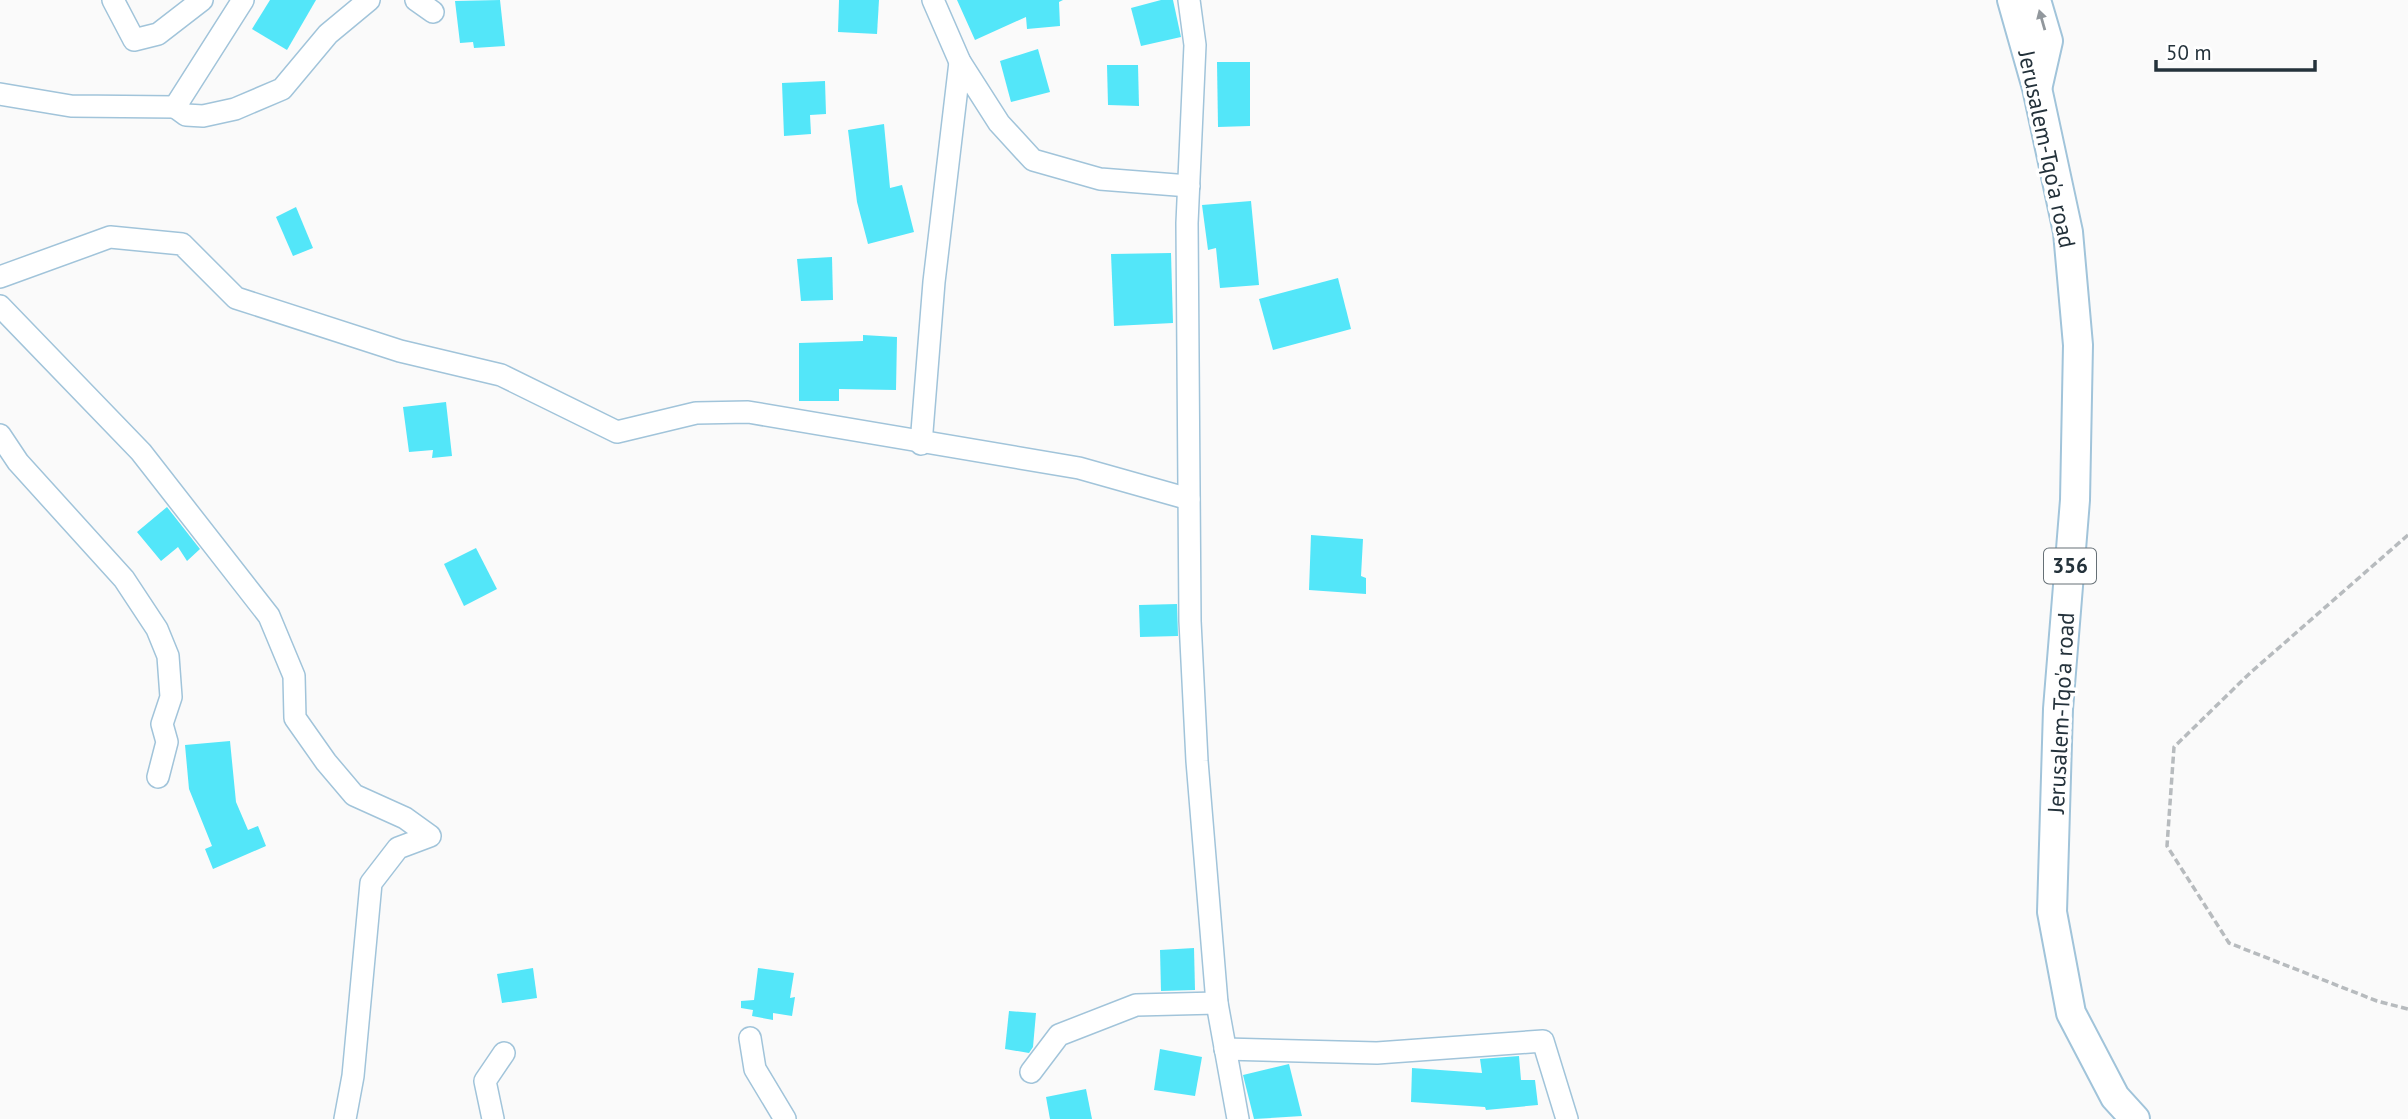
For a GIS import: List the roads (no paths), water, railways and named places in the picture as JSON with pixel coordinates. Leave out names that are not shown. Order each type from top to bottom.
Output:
[{"type":"main road","name":"Jerusalem-Tqo'a road","points":[[2012,0],[2037,88],[2068,232],[2078,345],[2075,500],[2058,709],[2052,912],[2071,1013],[2115,1097],[2135,1119]]},
{"type":"main road","points":[[2036,0],[2048,41],[2037,88]]},
{"type":"street","points":[[113,0],[134,40],[158,34],[202,0]]},
{"type":"street","points":[[175,107],[243,0]]},
{"type":"street","points":[[0,94],[71,106],[175,107],[186,115],[203,116],[235,109],[282,89],[328,34],[369,0]]},
{"type":"street","points":[[933,0],[960,62],[999,123],[1033,160],[1100,179],[1189,186]]},
{"type":"street","points":[[1189,0],[1195,45],[1189,186],[1189,499],[1197,761],[1217,1003],[1238,1119]]},
{"type":"street","points":[[921,444],[934,282],[960,62]]},
{"type":"street","points":[[0,277],[110,237],[183,244],[236,298],[400,351],[500,375],[617,432],[696,413],[748,412],[921,444],[1079,468],[1189,499]]},
{"type":"street","points":[[0,306],[141,452],[269,616],[294,676],[295,718],[326,762],[354,795],[405,818],[430,836],[398,848],[371,883],[353,1076],[345,1119]]},
{"type":"street","points":[[0,435],[18,462],[124,579],[157,629],[168,656],[171,697],[162,724],[167,742],[158,777]]},
{"type":"street","points":[[1031,1072],[1059,1035],[1136,1005],[1217,1003]]},
{"type":"street","points":[[750,1038],[755,1069],[785,1119]]},
{"type":"street","points":[[1225,1049],[1377,1053],[1543,1041],[1567,1119]]},
{"type":"street","points":[[493,1119],[485,1081],[504,1053]]}]
